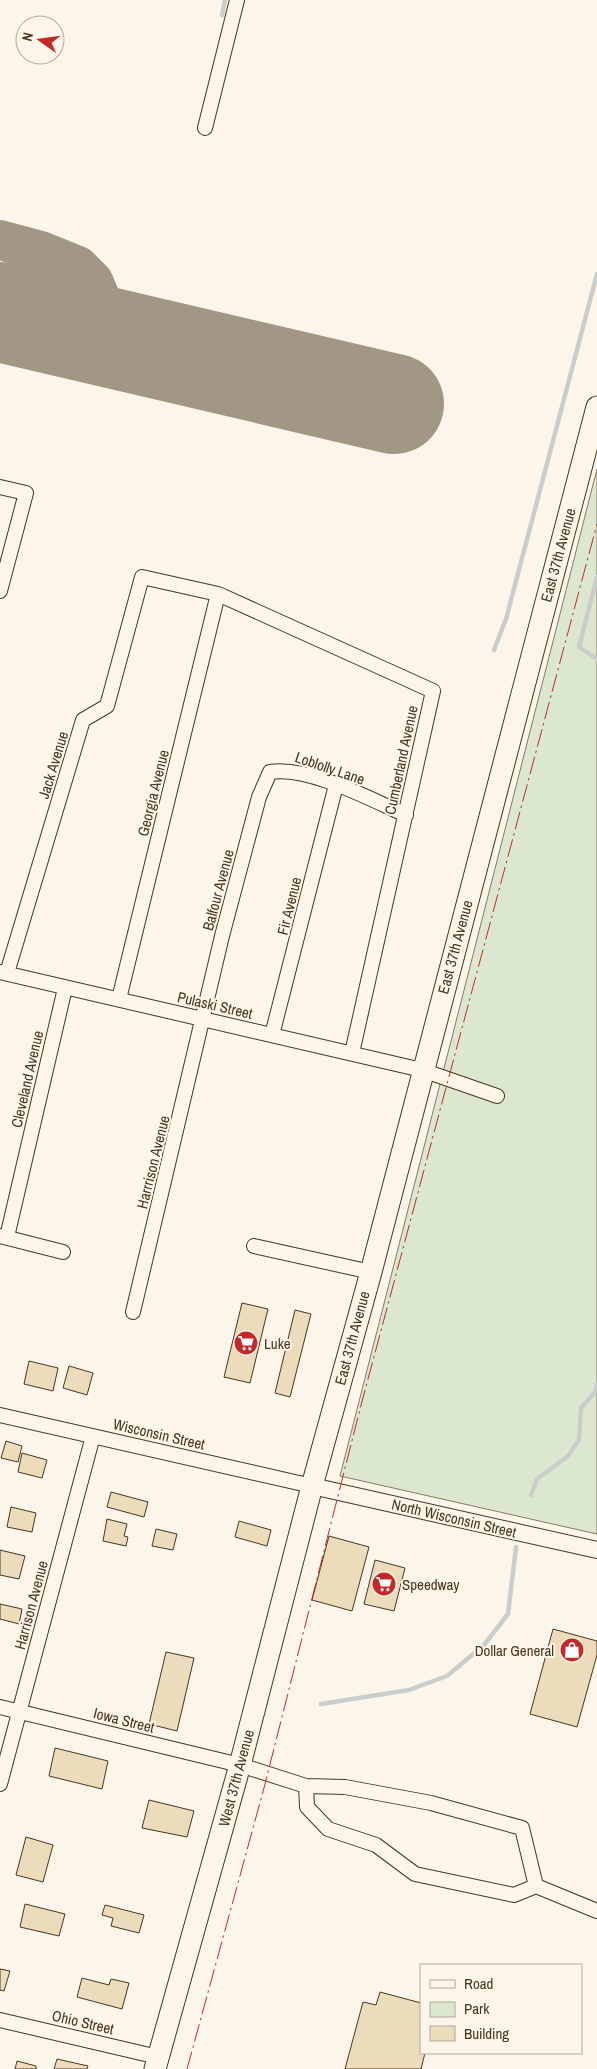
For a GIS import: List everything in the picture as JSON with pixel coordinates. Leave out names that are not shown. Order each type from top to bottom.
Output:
[{"type":"main road","name":"East 37th Avenue","points":[[312,1486],[597,407]]},
{"type":"main road","name":"West 37th Avenue","points":[[156,2063],[240,1765],[312,1486]]},
{"type":"street","points":[[205,128],[237,0]]},
{"type":"street","points":[[0,487],[26,493],[0,592]]},
{"type":"street","name":"Cumberland Avenue","points":[[142,577],[218,594],[433,691],[352,1053]]},
{"type":"street","name":"Jack Avenue","points":[[4,973],[83,720],[107,706],[142,577]]},
{"type":"street","name":"Georgia Avenue","points":[[119,999],[218,594]]},
{"type":"street","name":"Loblolly Lane","points":[[270,772],[284,770],[336,784],[406,815]]},
{"type":"street","name":"Balfour Avenue","points":[[204,1019],[222,936],[256,806],[270,772]]},
{"type":"street","name":"Fir Avenue","points":[[272,1035],[336,784]]},
{"type":"street","name":"Pulaski Street","points":[[4,973],[422,1070],[497,1096]]},
{"type":"street","name":"Cleveland Avenue","points":[[4,1236],[65,988]]},
{"type":"street","name":"Harrrison Avenue","points":[[133,1312],[204,1019]]},
{"type":"street","points":[[4,1236],[63,1252]]},
{"type":"street","points":[[254,1246],[370,1272]]},
{"type":"street","name":"Wisconsin Street","points":[[0,1415],[312,1486]]},
{"type":"street","name":"Harrison Avenue","points":[[0,1784],[93,1436]]},
{"type":"street","name":"North Wisconsin Street","points":[[312,1486],[597,1550]]},
{"type":"street","name":"Iowa Street","points":[[0,1707],[240,1765],[306,1786],[345,1787],[431,1803],[522,1828],[536,1886]]},
{"type":"street","points":[[306,1786],[307,1807],[328,1829],[376,1845],[415,1874],[514,1895],[536,1886],[597,1911]]},
{"type":"street","name":"Ohio Street","points":[[0,2020],[156,2063]]},
{"type":"green space","points":[[597,469],[597,1534],[340,1476]]},
{"type":"building","name":"Luke","points":[[242,1303],[268,1309],[250,1383],[224,1377]]},
{"type":"building","name":"Luke","points":[[295,1310],[311,1314],[290,1397],[275,1393]]},
{"type":"building","points":[[29,1361],[58,1368],[53,1391],[24,1384]]},
{"type":"building","points":[[69,1366],[93,1373],[87,1395],[63,1388]]},
{"type":"building","points":[[6,1441],[22,1446],[18,1462],[1,1458]]},
{"type":"building","points":[[22,1453],[47,1460],[42,1478],[18,1472]]},
{"type":"building","points":[[111,1492],[148,1502],[144,1517],[107,1507]]},
{"type":"building","points":[[11,1507],[36,1513],[32,1532],[7,1527]]},
{"type":"building","points":[[107,1519],[127,1524],[124,1536],[128,1537],[126,1546],[103,1541]]},
{"type":"building","points":[[239,1521],[271,1530],[267,1546],[235,1537]]},
{"type":"building","points":[[156,1529],[177,1534],[173,1550],[152,1546]]},
{"type":"building","points":[[329,1536],[369,1547],[352,1611],[312,1600]]},
{"type":"building","points":[[0,1550],[25,1556],[19,1579],[0,1575]]},
{"type":"building","points":[[375,1560],[405,1568],[394,1611],[364,1604]]},
{"type":"building","points":[[0,1604],[22,1609],[19,1624],[0,1619]]},
{"type":"building","points":[[553,1629],[597,1641],[597,1655],[577,1727],[530,1714]]},
{"type":"building","points":[[166,1652],[194,1658],[177,1731],[149,1724]]},
{"type":"building","points":[[55,1748],[108,1761],[102,1789],[49,1776]]},
{"type":"building","points":[[149,1800],[194,1811],[187,1837],[142,1828]]},
{"type":"building","points":[[26,1837],[53,1845],[43,1882],[16,1875]]},
{"type":"building","points":[[25,1904],[65,1914],[59,1936],[20,1927]]},
{"type":"building","points":[[105,1905],[144,1915],[139,1933],[111,1926],[113,1918],[102,1915]]},
{"type":"building","points":[[0,1969],[10,1971],[4,1991],[0,1990]]},
{"type":"building","points":[[82,1978],[109,1985],[111,1979],[129,1983],[122,2009],[77,1997]]},
{"type":"building","points":[[380,1992],[420,2003],[420,2054],[425,2054],[421,2069],[345,2069],[363,2002],[376,2005]]},
{"type":"building","points":[[57,2059],[88,2066],[87,2069],[54,2069]]},
{"type":"building","points":[[17,2061],[36,2066],[36,2069],[15,2069]]},
{"type":"waterway","points":[[222,15],[225,0]]},
{"type":"waterway","points":[[494,650],[506,619],[597,274]]},
{"type":"waterway","points":[[597,577],[579,647],[597,659]]},
{"type":"waterway","points":[[531,1495],[537,1479],[568,1456],[579,1440],[581,1408],[596,1391],[597,1384]]},
{"type":"waterway","points":[[321,1704],[409,1690],[447,1676],[484,1645],[508,1614],[516,1547]]},
{"type":"taxiway","points":[[0,240],[41,251],[78,266],[93,281],[102,302],[99,335]]},
{"type":"runway","points":[[0,312],[394,404]]},
{"type":"power","points":[[187,2069],[264,1788],[360,1409],[597,524]]},
{"type":"place","name":"Luke","points":[[246,1343]]},
{"type":"place","name":"Speedway","points":[[384,1584]]},
{"type":"place","name":"Dollar General","points":[[572,1650]]}]
